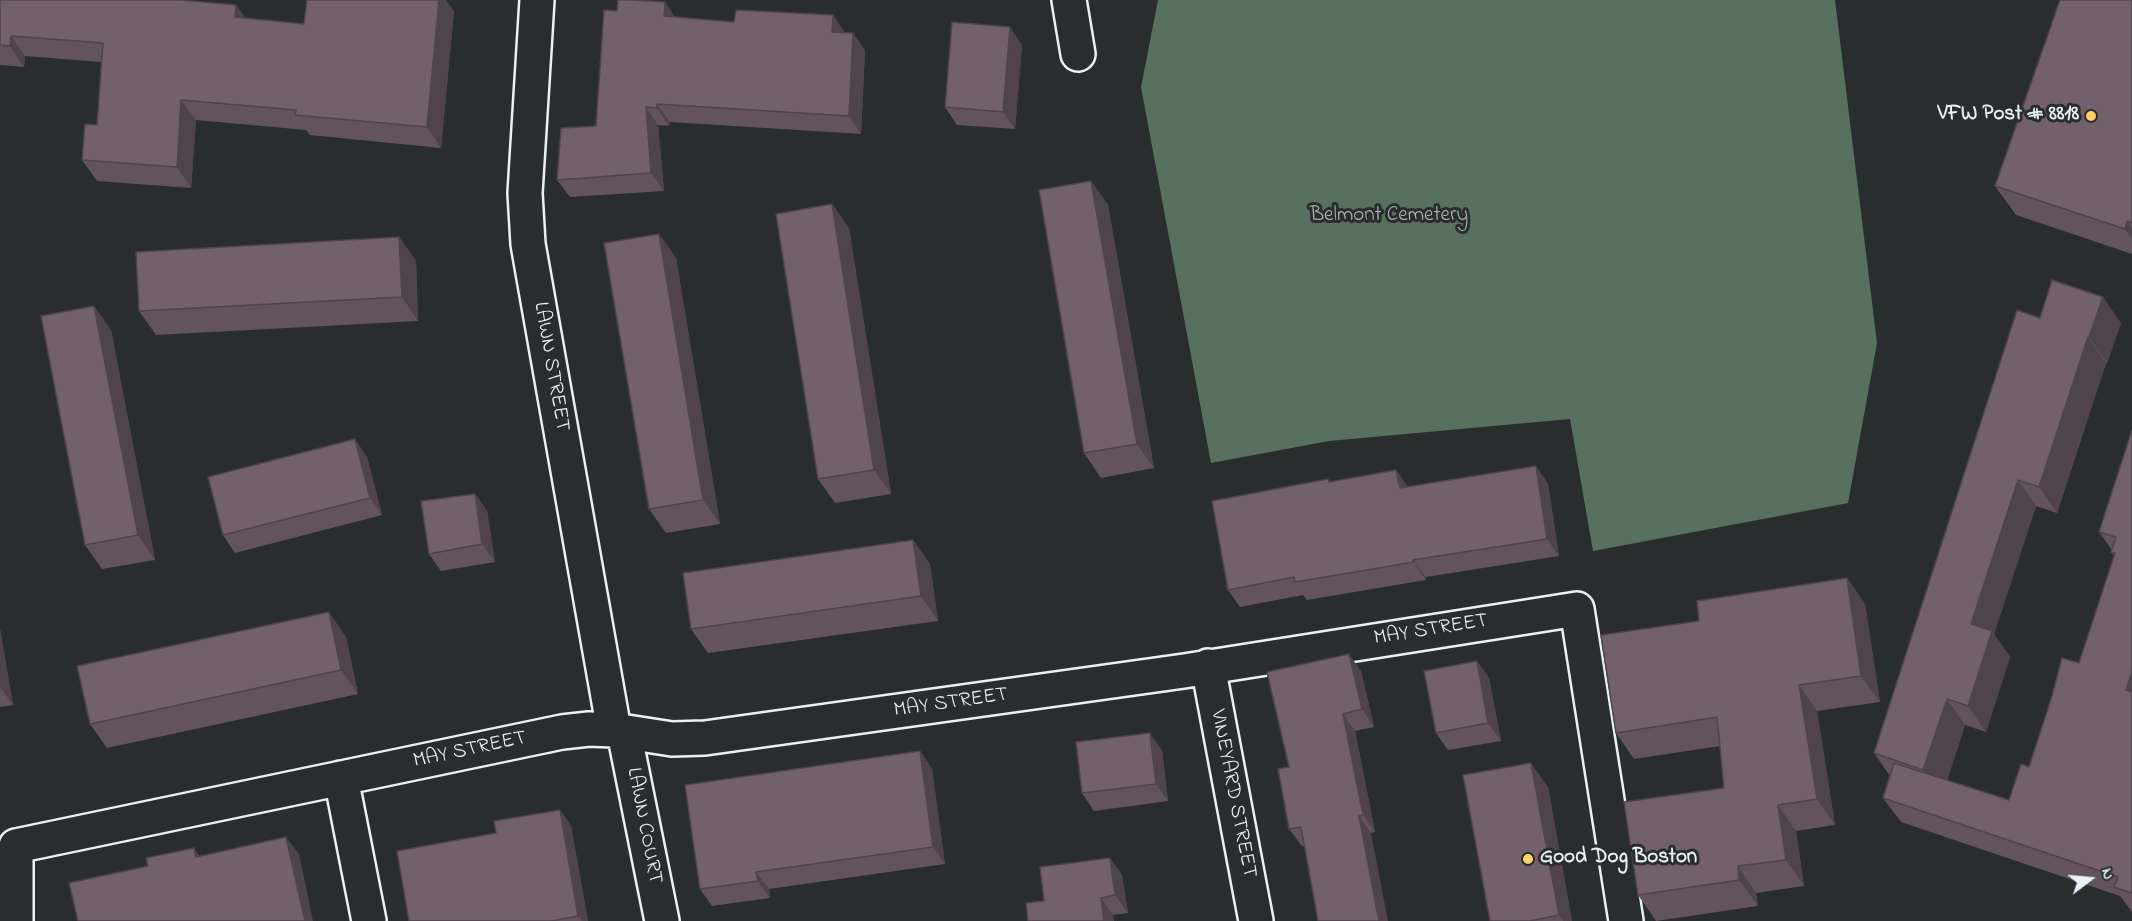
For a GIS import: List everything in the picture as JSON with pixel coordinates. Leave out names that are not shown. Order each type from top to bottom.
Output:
[{"type":"street","name":"LAWN STREET","points":[[537,0],[525,194],[526,227],[619,731]]},
{"type":"street","points":[[1069,0],[1078,54]]},
{"type":"street","name":"MAY STREET","points":[[8,842],[341,778],[548,734],[582,730],[619,731],[672,739],[705,738],[1208,666],[1577,609],[1626,921]]},
{"type":"street","name":"VINEYARD STREET","points":[[1208,666],[1256,921]]},
{"type":"street","name":"LAWN COURT","points":[[619,731],[662,921]]},
{"type":"street","points":[[341,778],[369,921]]},
{"type":"street","points":[[8,842],[16,921]]},
{"type":"green space","name":"Belmont Cemetery","points":[[1158,0],[1835,0],[1877,343],[1848,503],[1593,551],[1570,419],[1329,441],[1211,463],[1141,87]]},
{"type":"building","points":[[0,0],[182,0],[236,5],[235,17],[304,24],[307,0],[439,0],[427,127],[295,115],[296,110],[181,100],[177,167],[82,160],[85,124],[97,125],[103,43],[11,36],[10,46],[0,45]]},
{"type":"building","points":[[618,0],[665,2],[664,16],[734,22],[736,10],[833,15],[832,32],[853,33],[849,116],[657,104],[657,108],[646,107],[651,173],[557,180],[561,128],[596,126],[604,10],[617,11]]},
{"type":"building","name":"VFW Post # 8818","points":[[2060,0],[2132,0],[2132,223],[2127,221],[2125,229],[1995,186]]},
{"type":"building","points":[[952,22],[1010,27],[1003,112],[945,107]]},
{"type":"building","points":[[1091,181],[1137,444],[1084,453],[1039,190]]},
{"type":"building","points":[[832,204],[874,470],[818,479],[776,214]]},
{"type":"building","points":[[659,234],[703,500],[649,509],[604,243]]},
{"type":"building","points":[[399,237],[402,297],[139,311],[136,252]]},
{"type":"building","points":[[2052,280],[2103,297],[2039,487],[2018,480],[1971,624],[1992,631],[1968,706],[1947,699],[1923,770],[1874,753],[2017,310],[2040,318]]},
{"type":"building","points":[[94,306],[138,535],[85,545],[41,316]]},
{"type":"building","points":[[2132,430],[2132,671],[2126,690],[2132,692],[2132,893],[2114,887],[2118,877],[1883,798],[1894,763],[2009,800],[2021,764],[2029,767],[2062,658],[2079,663],[2115,553],[2111,552],[2116,537],[2099,532]]},
{"type":"building","points":[[355,439],[370,498],[223,535],[208,477]]},
{"type":"building","points":[[1536,466],[1547,539],[1413,560],[1414,562],[1295,582],[1294,577],[1228,590],[1212,501],[1328,479],[1329,482],[1396,470],[1400,488]]},
{"type":"building","points":[[475,494],[482,544],[429,554],[421,501]]},
{"type":"building","points":[[913,540],[921,596],[691,629],[683,573]]},
{"type":"building","points":[[1847,578],[1861,676],[1799,685],[1817,799],[1778,805],[1786,860],[1738,866],[1739,880],[1638,895],[1624,802],[1724,788],[1717,717],[1616,733],[1601,635],[1699,621],[1697,601]]},
{"type":"building","points":[[329,612],[341,670],[90,724],[77,666]]},
{"type":"building","points":[[1349,654],[1362,709],[1343,714],[1363,815],[1359,816],[1379,921],[1318,921],[1301,827],[1289,829],[1278,769],[1289,767],[1267,672]]},
{"type":"building","points":[[1477,661],[1488,723],[1436,733],[1424,671]]},
{"type":"building","points":[[1150,733],[1156,784],[1082,793],[1076,742]]},
{"type":"building","points":[[920,751],[933,847],[756,872],[758,881],[700,889],[685,785]]},
{"type":"building","points":[[1531,763],[1559,915],[1530,921],[1490,921],[1463,775]]},
{"type":"building","points":[[560,810],[578,916],[551,921],[409,921],[397,851],[496,833],[494,821]]},
{"type":"building","points":[[286,837],[305,921],[78,921],[69,883],[148,866],[146,858],[194,848],[196,857]]},
{"type":"building","points":[[1110,858],[1115,895],[1101,898],[1104,921],[1028,921],[1026,903],[1044,901],[1040,867]]},
{"type":"place","name":"VFW Post # 8818","points":[[2091,116]]},
{"type":"place","name":"Good Dog Boston","points":[[1528,859]]}]
